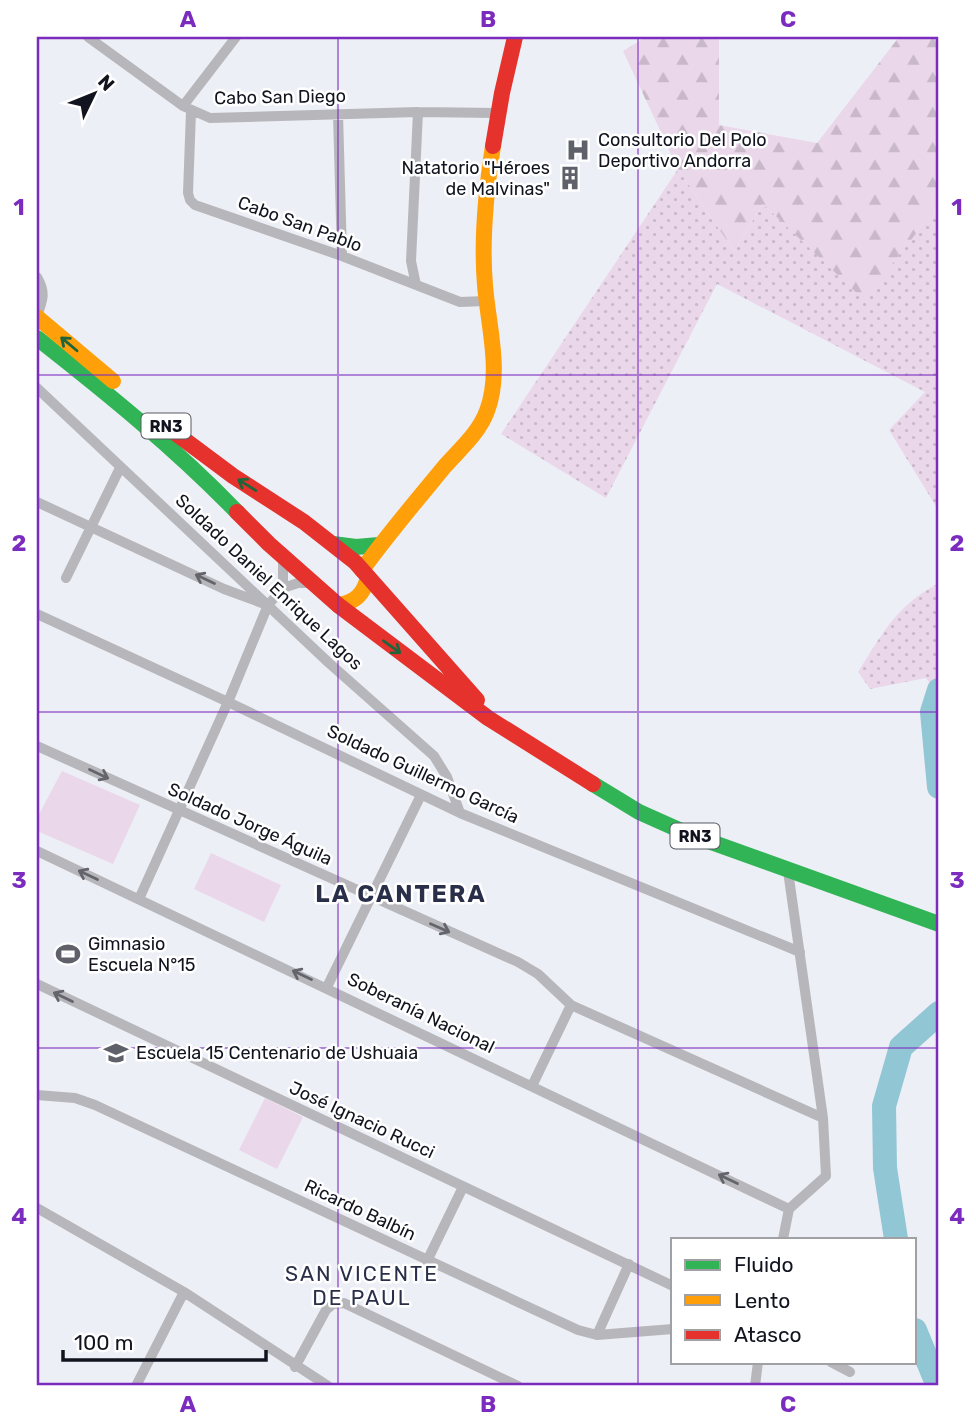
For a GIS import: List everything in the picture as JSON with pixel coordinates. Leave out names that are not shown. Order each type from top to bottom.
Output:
[{"type":"main road","points":[[338,605],[344,605],[361,595],[365,574],[379,545],[470,437],[487,412],[492,390],[491,348],[485,301],[486,217],[497,113],[515,37]]},
{"type":"main road","name":"RN3","points":[[37,317],[192,446],[332,544],[365,574],[505,729]]},
{"type":"main road","name":"RN3","points":[[37,338],[140,420],[196,470],[313,584],[468,705],[639,812],[788,872],[939,924]]},
{"type":"main road","points":[[281,554],[284,533],[296,523],[304,522]]},
{"type":"main road","points":[[332,544],[356,547],[379,545]]},
{"type":"street","name":"Cabo San Diego","points":[[88,37],[187,108],[211,118],[418,112],[497,113]]},
{"type":"street","points":[[187,108],[236,37]]},
{"type":"street","name":"Cabo San Pablo","points":[[187,108],[188,193],[195,205],[342,256],[460,302],[485,301]]},
{"type":"street","points":[[416,285],[411,261],[418,112]]},
{"type":"street","points":[[338,114],[342,256]]},
{"type":"street","points":[[37,277],[44,288],[37,317]]},
{"type":"street","name":"Soldado Daniel Enrique Lagos","points":[[37,388],[120,468],[434,756],[447,777],[460,813]]},
{"type":"street","points":[[66,578],[120,468]]},
{"type":"street","points":[[37,502],[224,589],[268,605]]},
{"type":"street","points":[[281,554],[283,588]]},
{"type":"street","points":[[139,899],[228,702],[268,605],[283,588],[298,583],[313,584]]},
{"type":"street","name":"Soldado Guillermo García","points":[[37,614],[460,813],[800,952]]},
{"type":"street","name":"Soldado Jorge Águila","points":[[37,746],[370,898],[518,962],[538,974],[571,1005],[823,1118]]},
{"type":"street","points":[[327,987],[421,794]]},
{"type":"street","name":"Soberanía Nacional","points":[[37,851],[789,1209]]},
{"type":"street","points":[[783,1238],[789,1209],[826,1176],[823,1118],[788,872]]},
{"type":"street","name":"José Ignacio Rucci","points":[[37,984],[671,1285]]},
{"type":"street","points":[[532,1086],[571,1005]]},
{"type":"street","name":"Ricardo Balbín","points":[[37,1095],[75,1098],[95,1105],[578,1330],[597,1335],[671,1329]]},
{"type":"street","points":[[427,1261],[463,1187]]},
{"type":"street","points":[[37,1208],[184,1292],[295,1367],[328,1386]]},
{"type":"street","points":[[597,1335],[629,1264]]},
{"type":"street","points":[[135,1386],[184,1292]]},
{"type":"street","points":[[295,1367],[326,1310],[333,1304],[344,1303],[519,1386]]},
{"type":"street","points":[[755,1386],[758,1364]]},
{"type":"street","points":[[835,1364],[850,1372]]},
{"type":"green space","points":[[646,37],[719,37],[719,125],[817,143],[899,37],[939,37],[939,204],[864,300],[763,204],[734,251],[678,169],[623,51]]},
{"type":"green space","points":[[678,169],[734,251],[763,204],[864,299],[939,204],[939,511],[889,430],[925,392],[717,284],[606,498],[501,434]]},
{"type":"green space","points":[[939,583],[939,696],[926,678],[870,689],[858,672],[875,644],[911,601]]},
{"type":"green space","points":[[62,771],[140,805],[113,864],[37,831],[37,818]]},
{"type":"green space","points":[[211,853],[281,885],[264,922],[194,889]]},
{"type":"green space","points":[[265,1098],[303,1117],[277,1169],[239,1150]]},
{"type":"waterway","points":[[939,690],[932,712],[939,787]]},
{"type":"waterway","points":[[896,1238],[885,1168],[884,1106],[901,1047],[939,1013]]},
{"type":"waterway","points":[[916,1332],[938,1386]]},
{"type":"traffic: fast","points":[[37,338],[140,422],[237,512]]},
{"type":"traffic: fast","points":[[333,544],[356,547],[379,545]]},
{"type":"traffic: fast","points":[[593,784],[639,812],[686,833],[939,924]]},
{"type":"traffic: slow","points":[[362,570],[413,504],[474,434],[487,411],[494,365],[485,285],[484,233],[493,146]]},
{"type":"traffic: slow","points":[[37,317],[113,381]]},
{"type":"traffic: slow","points":[[338,605],[358,597],[368,577]]},
{"type":"traffic: jam","points":[[493,146],[515,37]]},
{"type":"traffic: jam","points":[[170,429],[233,476],[304,522],[355,562],[477,700]]},
{"type":"traffic: jam","points":[[237,512],[338,605],[488,718],[593,784]]},
{"type":"place","name":"Consultorio Del Polo Deportivo Andorra","points":[[578,150]]},
{"type":"place","name":"Natatorio \"Héroes de Malvinas\"","points":[[570,178]]},
{"type":"place","name":"Gimnasio Escuela N°15","points":[[68,954]]},
{"type":"place","name":"Escuela 15 Centenario de Ushuaia","points":[[116,1053]]},
{"type":"district","name":"LA CANTERA","points":[[401,894]]},
{"type":"district","name":"SAN VICENTE DE PAUL","points":[[362,1285]]}]
